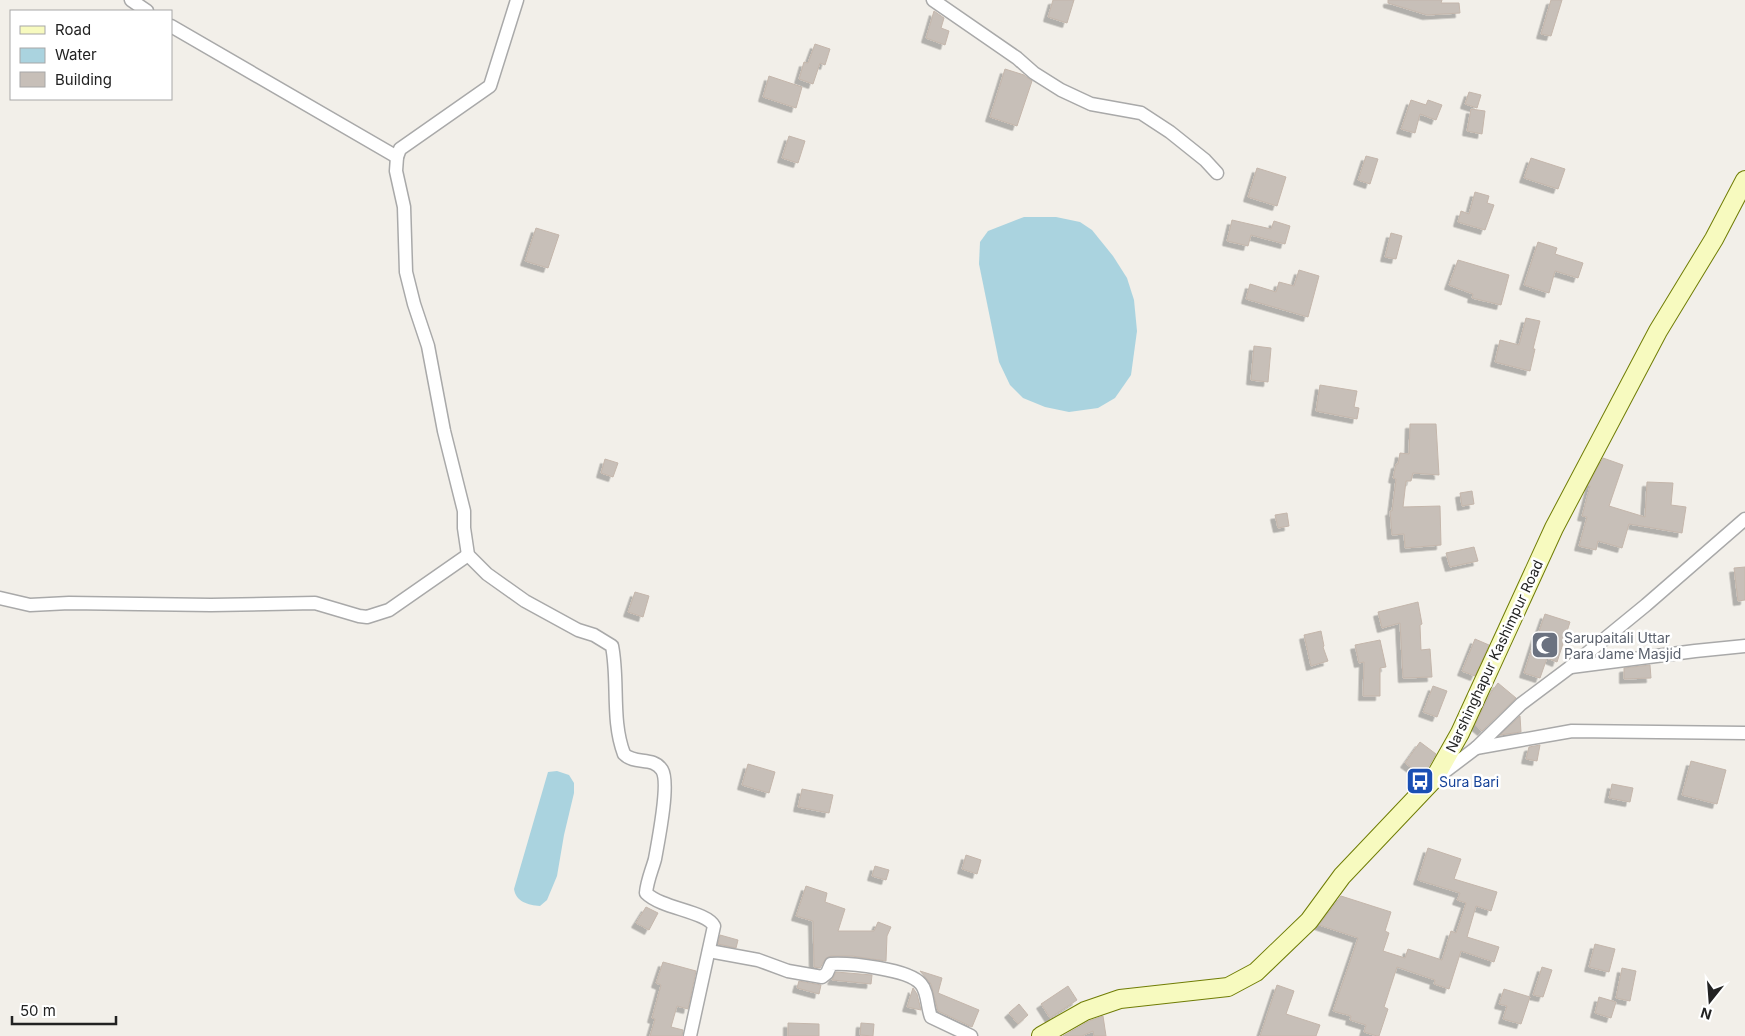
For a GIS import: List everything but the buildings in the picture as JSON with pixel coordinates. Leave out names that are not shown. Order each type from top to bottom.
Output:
[{"type":"main road","name":"Narshinghapur Kashimpur Road","points":[[1041,1036],[1085,1011],[1120,999],[1228,987],[1256,972],[1309,921],[1342,876],[1434,779],[1460,733],[1554,528],[1658,331],[1714,239],[1745,180]]},
{"type":"street","points":[[130,0],[145,10]]},
{"type":"street","points":[[517,0],[490,86],[400,149],[397,157],[396,171],[404,207],[406,272],[428,346],[444,430],[464,511],[464,528],[468,555],[487,574],[525,601],[578,630],[594,635],[612,646],[615,662],[618,727],[624,754],[632,759],[652,762],[661,769],[666,789],[654,860],[646,893],[664,904],[708,919],[714,926],[690,1036]]},
{"type":"street","points":[[933,0],[1009,52],[1034,73],[1061,90],[1091,104],[1141,113],[1170,132],[1205,160],[1217,173]]},
{"type":"street","points":[[172,27],[397,157]]},
{"type":"street","points":[[1434,779],[1476,748],[1521,704],[1569,668],[1646,605],[1745,519]]},
{"type":"street","points":[[0,598],[30,605],[69,603],[211,605],[315,603],[367,617],[389,610],[468,555]]},
{"type":"street","points":[[1569,668],[1745,646]]},
{"type":"street","points":[[1476,748],[1572,731],[1745,733]]},
{"type":"street","points":[[709,951],[758,960],[788,971],[822,977],[827,973],[831,964],[895,971],[913,977],[923,986],[931,1017],[971,1036]]},
{"type":"water","points":[[1024,217],[1056,217],[1080,222],[1092,230],[1113,256],[1127,278],[1134,300],[1137,331],[1131,375],[1115,398],[1098,408],[1069,412],[1045,407],[1023,398],[1010,385],[999,362],[979,264],[980,242],[988,231]]},
{"type":"water","points":[[557,771],[569,775],[574,783],[574,793],[557,876],[547,900],[540,906],[531,905],[520,900],[514,889],[548,772]]},
{"type":"place","name":"Sarupaitali Uttar Para Jame Masjid","points":[[1545,645]]},
{"type":"place","name":"Sura Bari","points":[[1420,781]]}]
